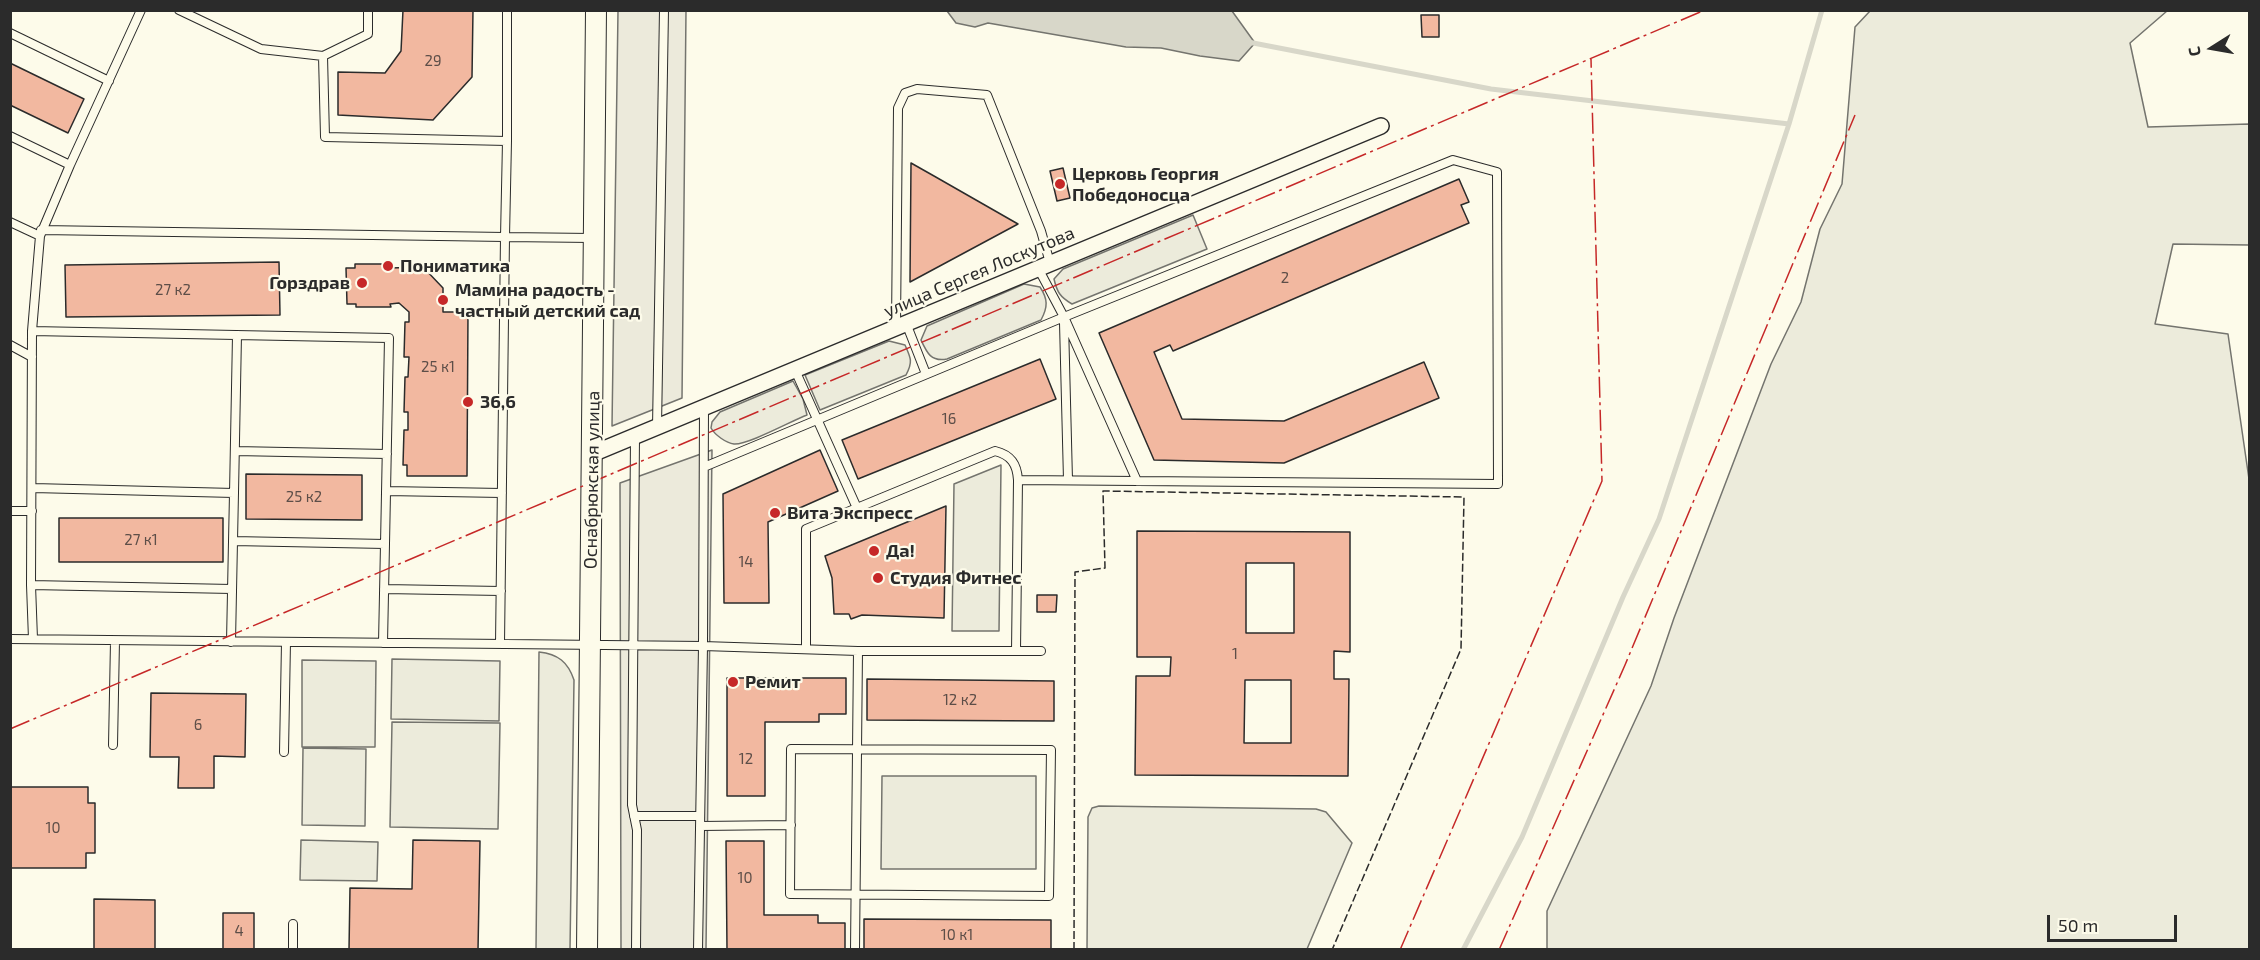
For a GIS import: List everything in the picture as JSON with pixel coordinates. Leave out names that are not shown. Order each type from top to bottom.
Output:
[{"type":"street","name":"Оснабрюкская улица","points":[[587,950],[596,10]]},
{"type":"street","name":"улица Сергея Лоскутова","points":[[592,454],[1380,126]]},
{"type":"lane","points":[[33,639],[31,585],[32,330],[41,233],[141,10]]},
{"type":"lane","points":[[179,10],[261,50],[323,56],[368,34],[368,10]]},
{"type":"lane","points":[[500,644],[507,10]]},
{"type":"lane","points":[[657,428],[664,10]]},
{"type":"lane","points":[[10,33],[109,81]]},
{"type":"lane","points":[[323,56],[325,136],[507,141]]},
{"type":"lane","points":[[926,374],[901,325],[898,108],[905,93],[917,89],[987,95],[1041,231],[1044,266],[1064,317],[1137,481]]},
{"type":"lane","points":[[10,136],[70,165]]},
{"type":"lane","points":[[704,467],[1064,317],[1453,159],[1497,172],[1498,484],[1018,480]]},
{"type":"lane","points":[[10,222],[41,233],[594,238]]},
{"type":"lane","points":[[1064,317],[1068,480]]},
{"type":"lane","points":[[32,330],[389,338],[383,643]]},
{"type":"lane","points":[[231,642],[237,335]]},
{"type":"lane","points":[[10,345],[32,357]]},
{"type":"lane","points":[[795,370],[857,508]]},
{"type":"lane","points":[[698,950],[704,408]]},
{"type":"lane","points":[[635,437],[636,950]]},
{"type":"lane","points":[[235,451],[387,454]]},
{"type":"lane","points":[[806,649],[806,529],[995,451],[1006,454],[1017,468],[1016,651]]},
{"type":"lane","points":[[33,488],[234,493]]},
{"type":"lane","points":[[386,490],[502,493]]},
{"type":"lane","points":[[10,511],[32,511]]},
{"type":"lane","points":[[233,541],[385,544]]},
{"type":"lane","points":[[31,585],[232,590]]},
{"type":"lane","points":[[384,589],[501,591]]},
{"type":"lane","points":[[10,639],[703,646],[858,651],[1041,651]]},
{"type":"lane","points":[[114,745],[115,641]]},
{"type":"lane","points":[[284,752],[286,642]]},
{"type":"lane","points":[[855,950],[858,651]]},
{"type":"lane","points":[[791,749],[857,749],[1051,750],[1049,896],[790,894],[791,749]]},
{"type":"lane","points":[[634,816],[700,816]]},
{"type":"lane","points":[[700,826],[791,825]]},
{"type":"lane","points":[[293,924],[293,950]]},
{"type":"shaded area","points":[[618,11],[686,11],[682,398],[612,426]]},
{"type":"shaded area","points":[[947,11],[1232,11],[1255,43],[1239,61],[1161,48],[1126,47],[988,23],[975,27],[956,23]]},
{"type":"shaded area","points":[[1870,11],[2167,11],[2130,43],[2148,127],[2249,124],[2249,245],[2173,244],[2155,324],[2228,334],[2250,486],[2249,949],[1547,949],[1547,911],[1651,686],[1674,618],[1771,364],[1801,302],[1820,229],[1842,184],[1855,27]]},
{"type":"shaded area","points":[[1193,215],[1207,249],[1072,304],[1058,291],[1054,279],[1063,269]]},
{"type":"shaded area","points":[[1024,284],[1040,287],[1043,291],[1046,303],[1041,320],[947,359],[933,358],[928,353],[921,340],[927,326]]},
{"type":"shaded area","points":[[889,341],[905,345],[909,353],[910,367],[906,375],[820,410],[805,375]]},
{"type":"shaded area","points":[[793,381],[803,399],[807,415],[759,437],[734,444],[724,440],[711,428],[712,422],[720,412]]},
{"type":"shaded area","points":[[712,450],[706,949],[621,949],[620,483]]},
{"type":"shaded area","points":[[1001,465],[999,631],[952,631],[954,484]]},
{"type":"shaded area","points":[[539,652],[561,660],[569,668],[574,680],[570,949],[536,949]]},
{"type":"shaded area","points":[[392,659],[500,661],[499,721],[391,719]]},
{"type":"shaded area","points":[[302,660],[376,661],[375,747],[302,747]]},
{"type":"shaded area","points":[[392,722],[500,723],[498,829],[390,827]]},
{"type":"shaded area","points":[[303,748],[366,749],[365,826],[302,825]]},
{"type":"shaded area","points":[[882,776],[1036,776],[1036,869],[881,869]]},
{"type":"shaded area","points":[[1099,806],[1316,809],[1326,812],[1352,843],[1307,949],[1087,949],[1088,817],[1092,808]]},
{"type":"shaded area","points":[[301,840],[378,842],[377,881],[300,880]]},
{"type":"building","points":[[403,10],[473,10],[472,77],[433,120],[338,115],[338,72],[385,73],[401,51]]},
{"type":"building","points":[[1421,15],[1439,15],[1439,37],[1422,37]]},
{"type":"building","points":[[10,63],[84,99],[68,133],[10,105]]},
{"type":"building","points":[[911,163],[934,176],[1018,224],[910,282]]},
{"type":"building","name":"Церковь Георгия Победоносца","points":[[1063,168],[1070,198],[1057,201],[1050,171]]},
{"type":"building","points":[[1459,179],[1469,202],[1461,205],[1469,223],[1173,351],[1170,345],[1154,352],[1182,419],[1284,421],[1424,362],[1439,398],[1284,463],[1154,460],[1099,333]]},
{"type":"building","points":[[279,262],[280,315],[66,317],[65,265]]},
{"type":"building","points":[[355,264],[390,264],[390,268],[423,267],[443,288],[443,312],[468,312],[467,476],[407,476],[407,465],[403,465],[404,430],[408,430],[408,412],[404,412],[405,377],[408,377],[409,357],[404,357],[405,322],[409,322],[409,312],[399,303],[390,304],[391,307],[356,307],[356,304],[347,304],[346,268],[355,268]]},
{"type":"building","points":[[1040,359],[1056,399],[858,479],[842,440]]},
{"type":"building","points":[[820,450],[838,491],[768,522],[769,603],[724,603],[723,494]]},
{"type":"building","points":[[246,474],[362,475],[362,520],[246,519]]},
{"type":"building","points":[[946,506],[944,618],[862,615],[851,619],[849,614],[834,614],[832,578],[825,556]]},
{"type":"building","points":[[59,518],[223,518],[223,562],[59,562]]},
{"type":"building","points":[[1137,531],[1350,532],[1350,652],[1334,651],[1334,679],[1349,679],[1348,776],[1135,775],[1136,676],[1170,676],[1171,657],[1137,657]],"holes":[[[1246,563],[1294,563],[1294,633],[1246,633]],[[1245,680],[1291,680],[1291,743],[1244,743]]]},
{"type":"building","points":[[1037,595],[1057,595],[1056,612],[1037,612]]},
{"type":"building","points":[[727,678],[846,678],[846,714],[819,714],[819,722],[765,722],[765,796],[727,796]]},
{"type":"building","points":[[867,679],[1054,681],[1054,721],[867,720]]},
{"type":"building","points":[[151,693],[246,694],[245,757],[214,756],[214,788],[178,788],[179,757],[150,757]]},
{"type":"building","points":[[10,787],[88,787],[88,803],[95,803],[95,853],[86,853],[86,868],[10,868]]},
{"type":"building","points":[[413,840],[480,841],[478,950],[349,950],[350,888],[412,889]]},
{"type":"building","points":[[726,841],[764,841],[764,915],[818,915],[818,923],[845,923],[845,950],[727,950]]},
{"type":"building","points":[[94,899],[155,900],[155,950],[94,950]]},
{"type":"building","points":[[223,913],[254,913],[254,950],[223,950]]},
{"type":"building","points":[[864,919],[1051,920],[1051,950],[864,950]]},
{"type":"waterway","points":[[1463,950],[1522,837],[1623,597],[1659,519],[1789,124],[1822,10]]},
{"type":"waterway","points":[[1248,42],[1491,89],[1789,124]]},
{"type":"fence","points":[[1074,950],[1075,572],[1105,568],[1103,491],[1464,497],[1461,649],[1332,950]]},
{"type":"power","points":[[10,729],[1705,10]]},
{"type":"power","points":[[1400,950],[1602,481],[1591,59]]},
{"type":"power","points":[[1499,950],[1625,665],[1855,115]]},
{"type":"place","name":"Церковь Георгия Победоносца","points":[[1060,184]]},
{"type":"place","name":"Пониматика","points":[[388,266]]},
{"type":"place","name":"Горздрав","points":[[362,283]]},
{"type":"place","name":"Мамина радость - частный детский сад","points":[[443,300]]},
{"type":"place","name":"36,6","points":[[468,402]]},
{"type":"place","name":"Вита Экспресс","points":[[775,513]]},
{"type":"place","name":"Да!","points":[[874,551]]},
{"type":"place","name":"Студия Фитнес","points":[[878,578]]},
{"type":"place","name":"Ремит","points":[[733,682]]}]
